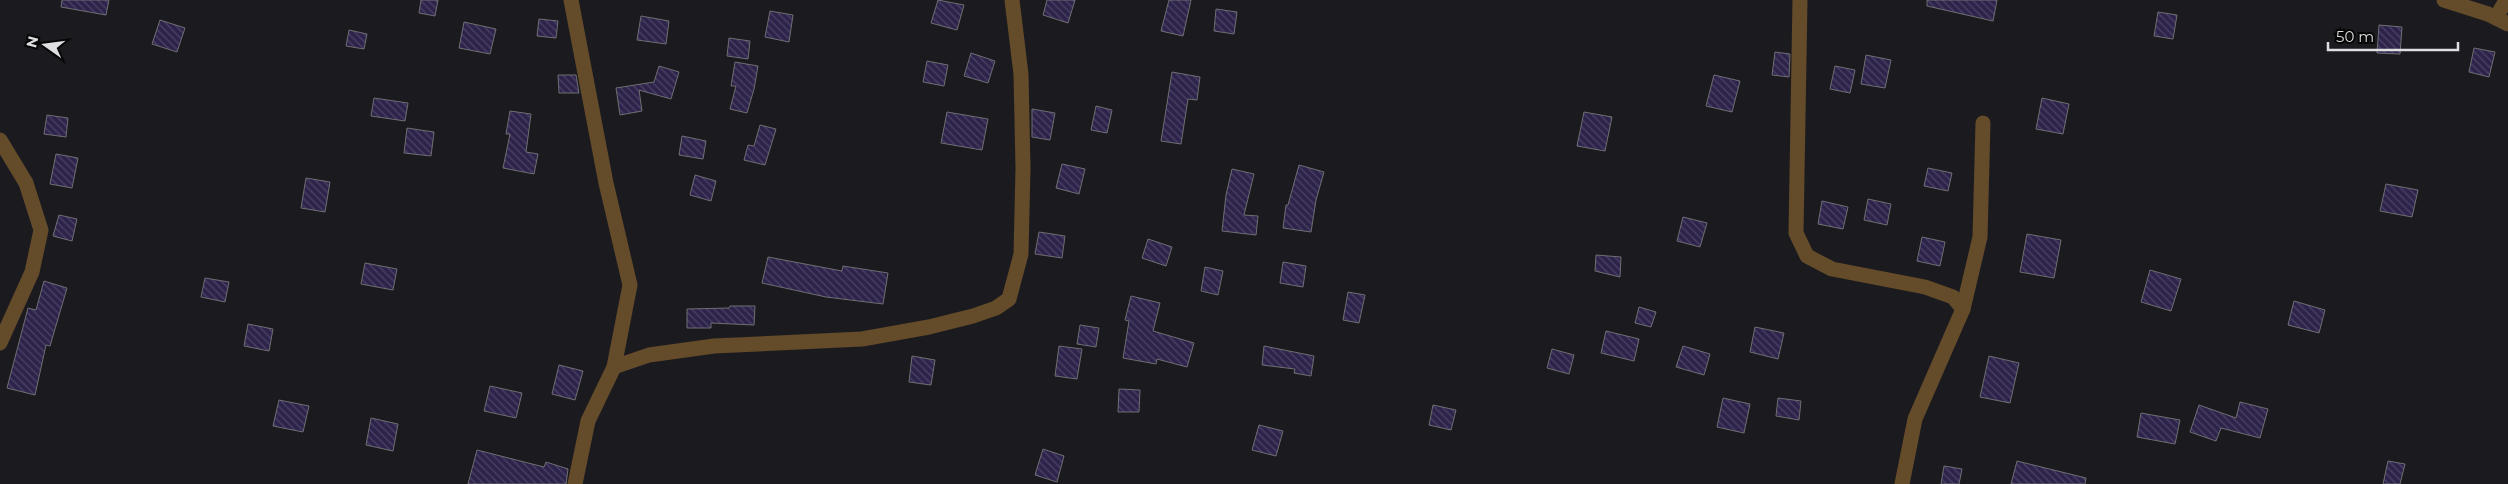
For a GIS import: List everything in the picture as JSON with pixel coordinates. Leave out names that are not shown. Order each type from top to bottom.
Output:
[{"type":"street","points":[[571,0],[606,183],[630,285],[614,367],[588,421],[575,484]]},
{"type":"street","points":[[614,367],[649,356],[714,346],[862,339],[929,327],[972,316],[996,308],[1008,299],[1021,254],[1023,168],[1021,74],[1012,0]]},
{"type":"street","points":[[1800,0],[1796,233],[1807,256],[1832,269],[1925,287],[1953,298],[1963,310]]},
{"type":"street","points":[[2444,0],[2502,21],[2506,0]]},
{"type":"street","points":[[1902,484],[1915,419],[1963,310],[1980,238],[1983,123]]},
{"type":"street","points":[[0,140],[26,183],[40,230],[32,272],[0,343]]},
{"type":"building","points":[[62,0],[109,0],[106,15],[61,7]]},
{"type":"building","points":[[421,0],[438,0],[435,16],[419,13]]},
{"type":"building","points":[[938,0],[964,5],[957,30],[931,23]]},
{"type":"building","points":[[1047,0],[1075,0],[1068,23],[1043,15]]},
{"type":"building","points":[[1169,0],[1191,0],[1183,36],[1161,31]]},
{"type":"building","points":[[1927,0],[1997,0],[1993,21],[1927,6]]},
{"type":"building","points":[[1216,9],[1237,12],[1234,34],[1214,31]]},
{"type":"building","points":[[770,11],[793,15],[789,42],[765,37]]},
{"type":"building","points":[[2158,12],[2177,15],[2173,39],[2154,36]]},
{"type":"building","points":[[641,16],[669,21],[666,44],[637,40]]},
{"type":"building","points":[[539,19],[558,21],[556,38],[537,36]]},
{"type":"building","points":[[160,20],[185,28],[177,52],[152,44]]},
{"type":"building","points":[[464,22],[496,29],[490,54],[459,48]]},
{"type":"building","points":[[2379,25],[2402,27],[2400,54],[2377,53]]},
{"type":"building","points":[[349,30],[367,34],[364,49],[346,46]]},
{"type":"building","points":[[729,38],[750,41],[748,59],[727,56]]},
{"type":"building","points":[[2474,48],[2495,52],[2489,77],[2469,72]]},
{"type":"building","points":[[1775,52],[1790,54],[1789,77],[1772,75]]},
{"type":"building","points":[[971,53],[995,61],[988,83],[964,76]]},
{"type":"building","points":[[1866,55],[1891,60],[1885,88],[1861,84]]},
{"type":"building","points":[[927,61],[948,65],[944,86],[923,82]]},
{"type":"building","points":[[735,62],[758,66],[747,113],[730,109],[736,86],[731,86]]},
{"type":"building","points":[[659,66],[679,72],[671,99],[639,90],[642,111],[620,115],[616,88],[654,82]]},
{"type":"building","points":[[1835,66],[1855,70],[1850,93],[1830,89]]},
{"type":"building","points":[[1172,72],[1200,77],[1197,100],[1188,99],[1181,144],[1161,141]]},
{"type":"building","points":[[558,75],[576,75],[579,93],[559,93]]},
{"type":"building","points":[[1714,75],[1740,81],[1732,112],[1706,106]]},
{"type":"building","points":[[374,98],[408,103],[405,121],[371,116]]},
{"type":"building","points":[[2042,98],[2069,104],[2063,134],[2036,129]]},
{"type":"building","points":[[1096,106],[1112,110],[1107,133],[1091,130]]},
{"type":"building","points":[[1032,109],[1055,113],[1050,140],[1032,137]]},
{"type":"building","points":[[510,111],[531,114],[526,152],[538,154],[534,174],[503,168],[510,134],[506,134]]},
{"type":"building","points":[[947,112],[988,119],[982,150],[941,143]]},
{"type":"building","points":[[1584,112],[1612,117],[1605,151],[1577,146]]},
{"type":"building","points":[[47,115],[68,118],[66,137],[44,134]]},
{"type":"building","points":[[760,125],[776,129],[765,165],[744,160],[748,145],[754,146]]},
{"type":"building","points":[[407,128],[434,132],[431,156],[404,153]]},
{"type":"building","points":[[682,136],[706,141],[703,159],[679,155]]},
{"type":"building","points":[[56,154],[78,158],[72,188],[50,184]]},
{"type":"building","points":[[1062,164],[1085,169],[1079,194],[1056,188]]},
{"type":"building","points":[[1299,165],[1324,172],[1316,200],[1311,232],[1283,228],[1286,205],[1288,205]]},
{"type":"building","points":[[1928,168],[1952,173],[1948,191],[1924,186]]},
{"type":"building","points":[[1232,169],[1254,174],[1244,215],[1258,216],[1256,235],[1222,231],[1226,195]]},
{"type":"building","points":[[695,175],[716,181],[711,201],[690,195]]},
{"type":"building","points":[[306,178],[330,182],[325,212],[301,208]]},
{"type":"building","points":[[2386,184],[2418,190],[2412,217],[2380,211]]},
{"type":"building","points":[[1868,199],[1891,204],[1887,225],[1864,220]]},
{"type":"building","points":[[1822,201],[1848,207],[1843,229],[1818,224]]},
{"type":"building","points":[[59,215],[77,219],[72,241],[53,236]]},
{"type":"building","points":[[1683,217],[1707,223],[1700,247],[1677,241]]},
{"type":"building","points":[[1039,232],[1065,236],[1062,258],[1035,254]]},
{"type":"building","points":[[2027,234],[2061,240],[2054,278],[2020,272]]},
{"type":"building","points":[[1922,237],[1945,242],[1940,266],[1917,261]]},
{"type":"building","points":[[1148,239],[1172,247],[1166,266],[1142,258]]},
{"type":"building","points":[[1596,255],[1621,257],[1620,277],[1595,271]]},
{"type":"building","points":[[768,257],[842,271],[843,266],[888,273],[883,304],[826,297],[762,283]]},
{"type":"building","points":[[1283,262],[1306,266],[1303,287],[1280,283]]},
{"type":"building","points":[[365,263],[397,269],[393,290],[361,284]]},
{"type":"building","points":[[1205,267],[1223,271],[1218,295],[1201,291]]},
{"type":"building","points":[[2150,270],[2181,279],[2171,311],[2141,302]]},
{"type":"building","points":[[205,278],[229,282],[225,302],[201,297]]},
{"type":"building","points":[[44,281],[67,288],[50,346],[46,345],[35,395],[7,388],[28,308],[36,310]]},
{"type":"building","points":[[1348,292],[1365,295],[1359,323],[1343,320]]},
{"type":"building","points":[[1131,296],[1160,303],[1153,331],[1194,343],[1187,367],[1157,359],[1156,364],[1123,358],[1129,321],[1125,320]]},
{"type":"building","points":[[2294,301],[2325,310],[2319,333],[2288,325]]},
{"type":"building","points":[[730,306],[755,306],[754,325],[711,323],[711,328],[687,328],[687,309],[729,308]]},
{"type":"building","points":[[1639,307],[1656,312],[1651,327],[1635,323]]},
{"type":"building","points":[[248,324],[273,329],[269,351],[244,346]]},
{"type":"building","points":[[1080,325],[1099,328],[1096,347],[1077,344]]},
{"type":"building","points":[[1755,327],[1784,333],[1778,359],[1750,352]]},
{"type":"building","points":[[1606,331],[1639,339],[1634,361],[1601,353]]},
{"type":"building","points":[[1059,346],[1082,349],[1077,379],[1055,376]]},
{"type":"building","points":[[1264,346],[1314,356],[1311,376],[1294,373],[1295,369],[1262,365]]},
{"type":"building","points":[[1683,346],[1710,354],[1704,375],[1676,367]]},
{"type":"building","points":[[1552,349],[1574,355],[1569,374],[1547,368]]},
{"type":"building","points":[[912,356],[935,360],[931,385],[909,382]]},
{"type":"building","points":[[1989,356],[2019,363],[2010,403],[1980,397]]},
{"type":"building","points":[[559,365],[583,371],[575,400],[552,394]]},
{"type":"building","points":[[490,386],[522,393],[516,418],[484,411]]},
{"type":"building","points":[[1119,389],[1140,390],[1139,412],[1118,412]]},
{"type":"building","points":[[1723,398],[1750,404],[1744,433],[1717,427]]},
{"type":"building","points":[[1778,398],[1801,401],[1799,420],[1776,416]]},
{"type":"building","points":[[279,400],[309,406],[303,432],[273,426]]},
{"type":"building","points":[[2240,402],[2268,409],[2260,438],[2221,428],[2216,441],[2190,432],[2199,405],[2236,418]]},
{"type":"building","points":[[1433,405],[1456,410],[1451,430],[1429,425]]},
{"type":"building","points":[[2141,413],[2180,420],[2175,444],[2137,437]]},
{"type":"building","points":[[371,418],[398,424],[393,451],[366,445]]},
{"type":"building","points":[[1259,425],[1283,431],[1276,456],[1252,450]]},
{"type":"building","points":[[1043,449],[1064,456],[1057,482],[1035,475]]},
{"type":"building","points":[[477,450],[544,467],[546,462],[568,469],[566,484],[468,484]]},
{"type":"building","points":[[2017,461],[2086,478],[2085,484],[2011,484]]},
{"type":"building","points":[[2388,461],[2405,464],[2400,484],[2383,484]]},
{"type":"building","points":[[1944,466],[1962,469],[1959,484],[1941,484]]}]
